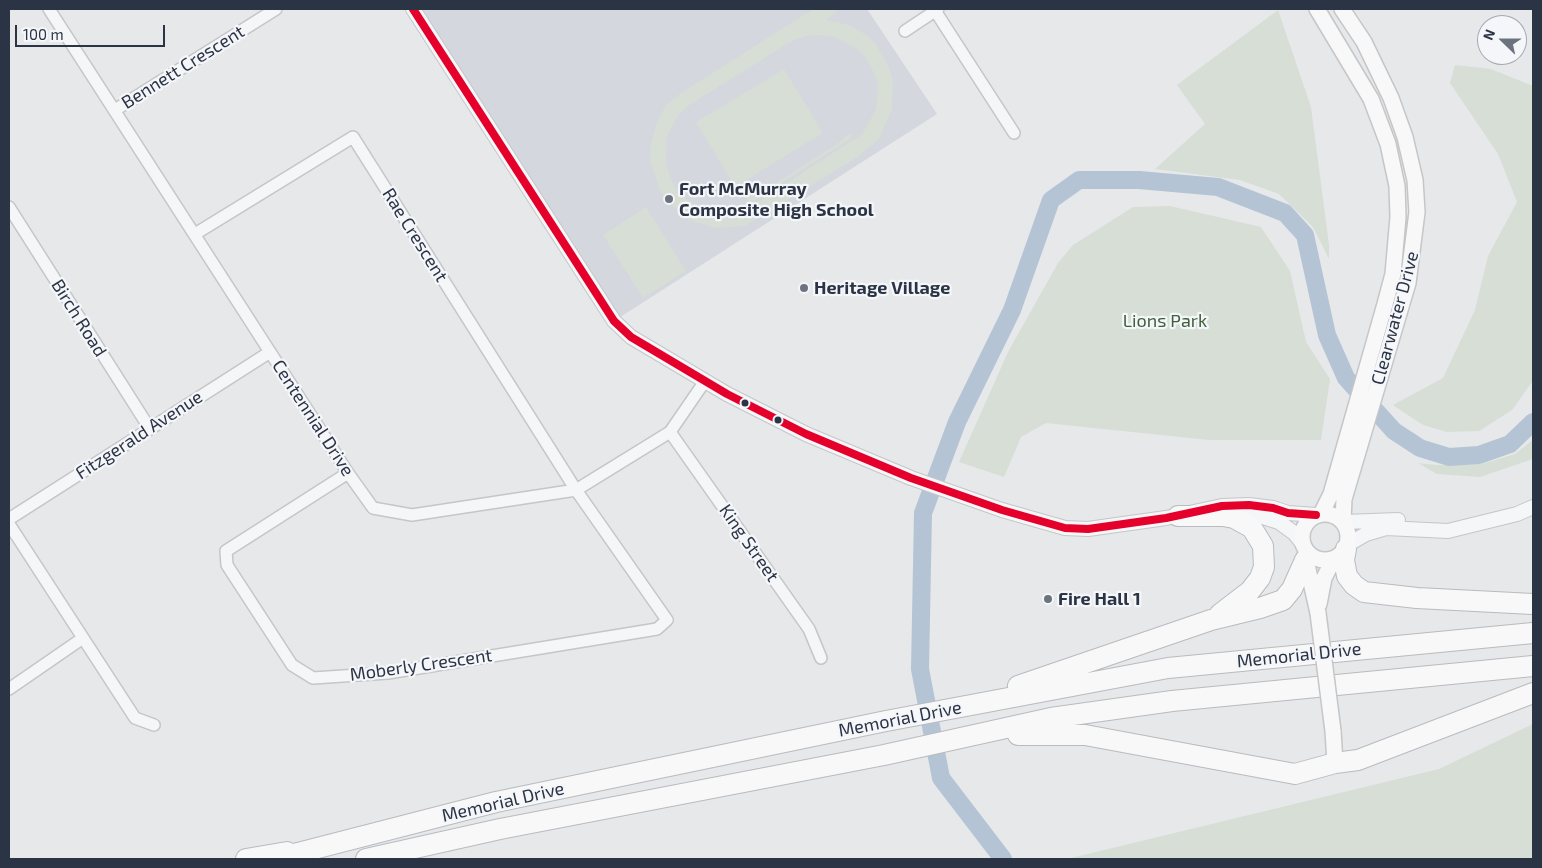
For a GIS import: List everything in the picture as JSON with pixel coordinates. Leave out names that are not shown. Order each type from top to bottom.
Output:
[{"type":"highway","points":[[1178,516],[1223,516],[1234,518],[1252,528],[1263,546],[1264,567],[1250,591],[1211,620]]},
{"type":"highway","points":[[963,706],[1211,620],[1260,608],[1283,600],[1292,589],[1304,550]]},
{"type":"highway","points":[[1342,551],[1347,576],[1354,586],[1364,592],[1417,598],[1533,604]]},
{"type":"highway","name":"Memorial Drive","points":[[275,859],[496,802],[886,721],[1168,668],[1533,633]]},
{"type":"highway","name":"Memorial Drive","points":[[373,858],[508,827],[884,756],[1051,718],[1172,701],[1533,666]]},
{"type":"highway","points":[[973,737],[1040,734],[1085,735],[1295,774],[1335,763],[1358,760],[1533,693]]},
{"type":"highway","points":[[246,859],[343,842]]},
{"type":"main road","name":"Clearwater Drive","points":[[1317,9],[1371,99],[1388,144],[1397,186],[1398,217],[1393,274],[1338,497],[1344,521]]},
{"type":"main road","name":"Clearwater Drive","points":[[1319,514],[1338,497],[1400,311],[1414,243],[1417,212],[1415,180],[1405,137],[1391,98],[1364,42],[1342,9]]},
{"type":"main road","points":[[1318,613],[1324,578],[1342,551],[1349,535],[1344,521],[1328,514],[1319,514],[1304,527],[1304,550],[1318,613],[1333,731],[1335,763]]},
{"type":"main road","points":[[1304,550],[1316,559],[1326,561],[1342,551]]},
{"type":"street","name":"Centennial Drive","points":[[49,9],[348,473],[373,508],[412,515],[576,490],[670,432],[705,381]]},
{"type":"street","name":"Bennett Crescent","points":[[115,110],[276,9]]},
{"type":"street","points":[[413,9],[614,320],[632,336],[705,381],[784,424],[911,478],[1002,510],[1065,528],[1088,528],[1178,516],[1222,506],[1249,505],[1273,508],[1288,513],[1319,514]]},
{"type":"street","points":[[905,31],[936,9],[1014,133]]},
{"type":"street","name":"Rae Crescent","points":[[195,234],[353,137],[576,490]]},
{"type":"street","name":"Birch Road","points":[[9,207],[150,429]]},
{"type":"street","name":"Fitzgerald Avenue","points":[[9,519],[270,352]]},
{"type":"street","name":"King Street","points":[[670,432],[809,628],[821,658]]},
{"type":"street","name":"Moberly Crescent","points":[[348,473],[226,551],[227,565],[292,665],[313,678],[388,672],[657,629],[667,620],[576,490]]},
{"type":"street","points":[[1342,551],[1366,534],[1386,528],[1448,531],[1500,519],[1533,506]]},
{"type":"street","points":[[1204,511],[1252,513],[1264,516],[1287,527],[1304,550]]},
{"type":"street","points":[[1344,521],[1397,520],[1448,531]]},
{"type":"street","points":[[9,524],[135,718],[154,725]]},
{"type":"street","points":[[9,689],[83,638]]},
{"type":"shaded area","name":"Fort McMurray Composite High School","points":[[413,9],[867,9],[937,114],[614,321]]},
{"type":"green space","points":[[813,9],[835,9],[837,12],[826,20],[850,25],[868,36],[876,44],[888,65],[893,80],[892,109],[879,139],[859,156],[745,226],[715,228],[690,220],[669,203],[660,191],[650,160],[651,143],[656,124],[666,105],[681,93]],"holes":[[[821,35],[835,37],[858,50],[866,58],[878,85],[876,110],[862,134],[753,205],[738,211],[707,211],[686,199],[676,189],[670,178],[666,161],[667,136],[679,114],[691,104],[792,41],[806,36]]]},
{"type":"green space","points":[[1278,10],[1311,107],[1329,245],[1329,259],[1313,227],[1279,194],[1240,180],[1155,169],[1205,124],[1177,85]]},
{"type":"green space","points":[[1455,65],[1491,69],[1533,86],[1533,376],[1532,382],[1512,410],[1479,431],[1447,432],[1423,425],[1393,405],[1443,378],[1475,310],[1488,256],[1517,202],[1498,154],[1450,83]]},
{"type":"green space","points":[[784,69],[823,133],[735,187],[696,122]]},
{"type":"green space","points":[[848,134],[851,135],[850,139],[749,204],[746,199],[759,191],[762,192],[837,144]]},
{"type":"green space","name":"Lions Park","points":[[1170,206],[1261,227],[1290,271],[1306,342],[1330,379],[1321,440],[1209,440],[1046,423],[1021,437],[1004,477],[959,462],[1008,352],[1058,263],[1073,245],[1133,207]]},
{"type":"green space","points":[[646,207],[686,271],[643,298],[603,235]]},
{"type":"green space","points":[[1533,440],[1533,458],[1480,477],[1437,474],[1418,463],[1436,465],[1482,464],[1515,454]]},
{"type":"green space","points":[[1533,724],[1533,859],[1067,859],[1439,769]]},
{"type":"waterway","points":[[1003,859],[941,778],[920,669],[923,513],[957,422],[1012,310],[1051,200],[1079,180],[1139,180],[1218,187],[1285,213],[1305,235],[1327,335],[1346,378],[1394,431],[1420,448],[1449,457],[1479,455],[1510,444],[1533,422]]},
{"type":"transit line","points":[[413,9],[614,321],[631,337],[727,394],[806,434],[911,478],[1002,510],[1065,528],[1088,529],[1166,518],[1222,506],[1249,505],[1273,508],[1288,513],[1316,515]]},
{"type":"place","name":"Fort McMurray Composite High School","points":[[669,199]]},
{"type":"place","name":"Heritage Village","points":[[804,288]]},
{"type":"place","name":"Fire Hall 1","points":[[1048,599]]}]
